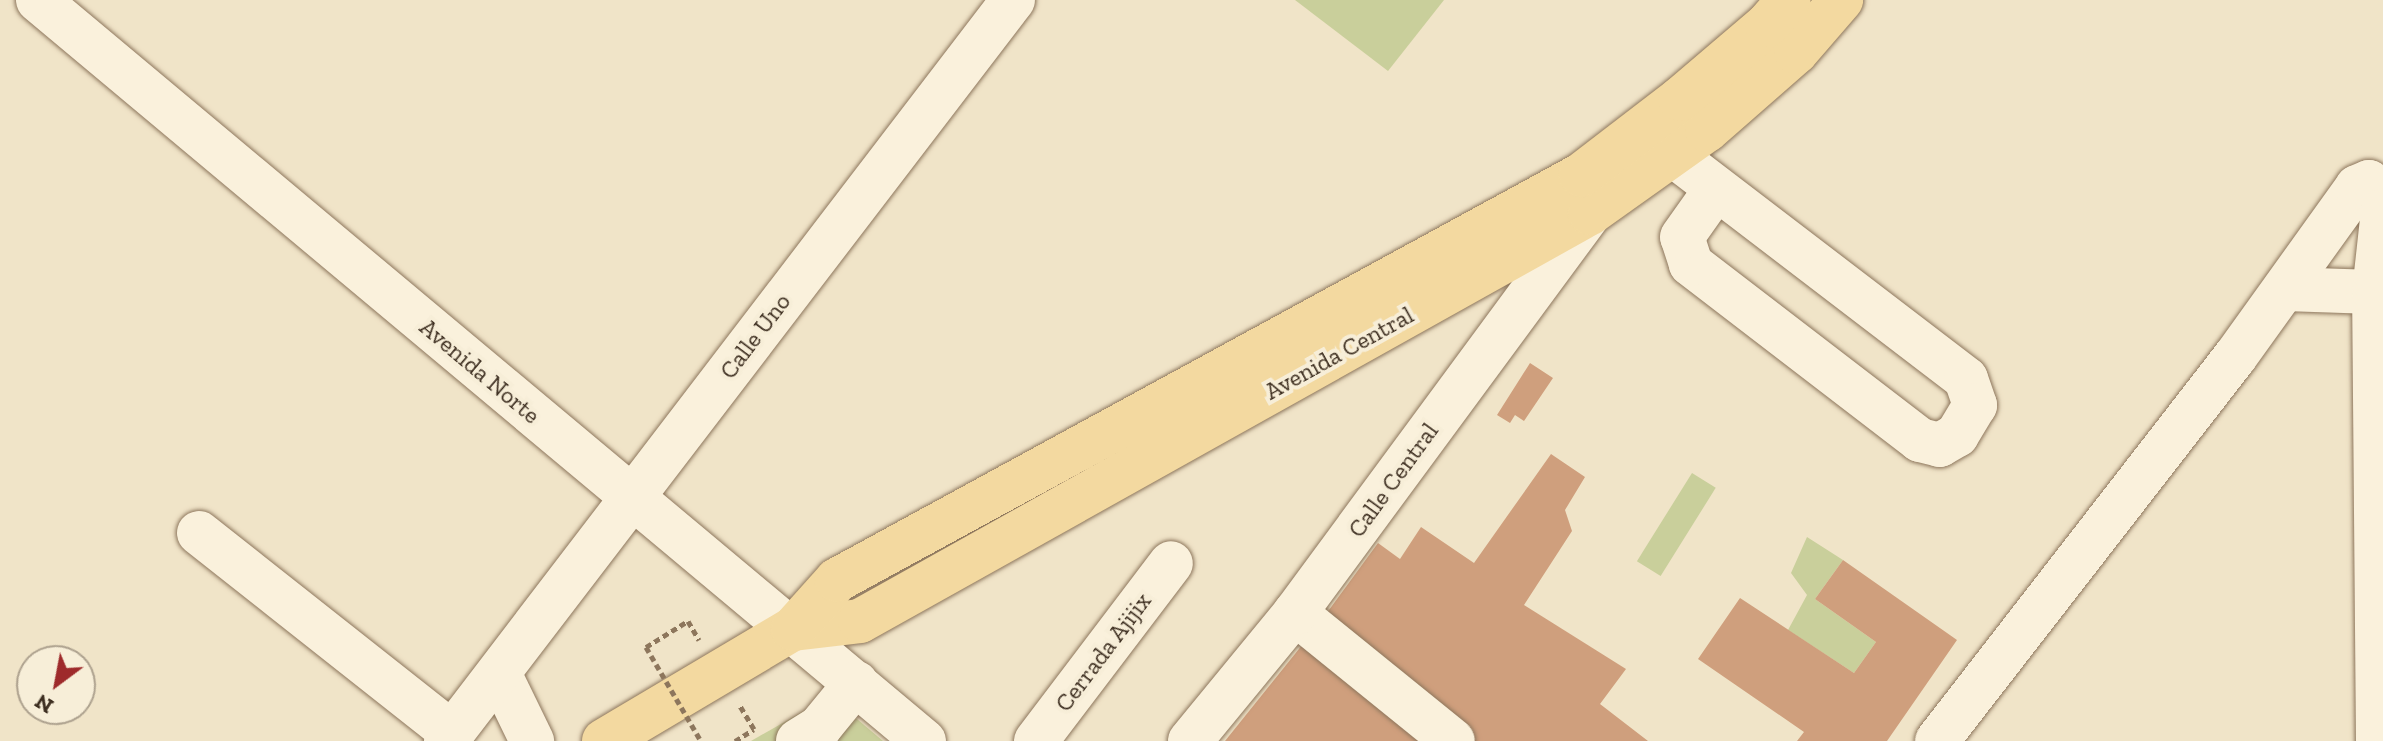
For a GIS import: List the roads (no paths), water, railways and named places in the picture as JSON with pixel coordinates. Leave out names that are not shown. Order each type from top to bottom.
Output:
[{"type":"main road","name":"Avenida Central","points":[[604,741],[793,629],[837,580],[1581,175],[1691,90],[1767,25],[1789,0]]},
{"type":"main road","name":"Avenida Central","points":[[793,629],[860,621],[1590,213],[1672,154],[1796,52],[1841,0]]},
{"type":"street","name":"Avenida Norte","points":[[38,0],[924,741]]},
{"type":"street","name":"Calle Uno","points":[[449,737],[1013,0]]},
{"type":"street","points":[[1672,154],[1966,379],[1975,405],[1957,435],[1940,445],[1920,440],[1691,264],[1682,237],[1716,189]]},
{"type":"street","points":[[1937,741],[2285,289],[2357,187],[2369,182],[2383,195]]},
{"type":"street","points":[[2378,741],[2374,292],[2383,210]]},
{"type":"street","name":"Calle Central","points":[[1190,741],[1295,613],[1590,213]]},
{"type":"street","points":[[2285,289],[2374,292]]},
{"type":"street","points":[[199,533],[449,737]]},
{"type":"street","name":"Cerrada Ajijix","points":[[1036,741],[1171,563]]},
{"type":"street","points":[[1295,613],[1453,741]]},
{"type":"street","points":[[499,673],[532,741]]},
{"type":"street","points":[[798,741],[820,727],[856,683]]}]
